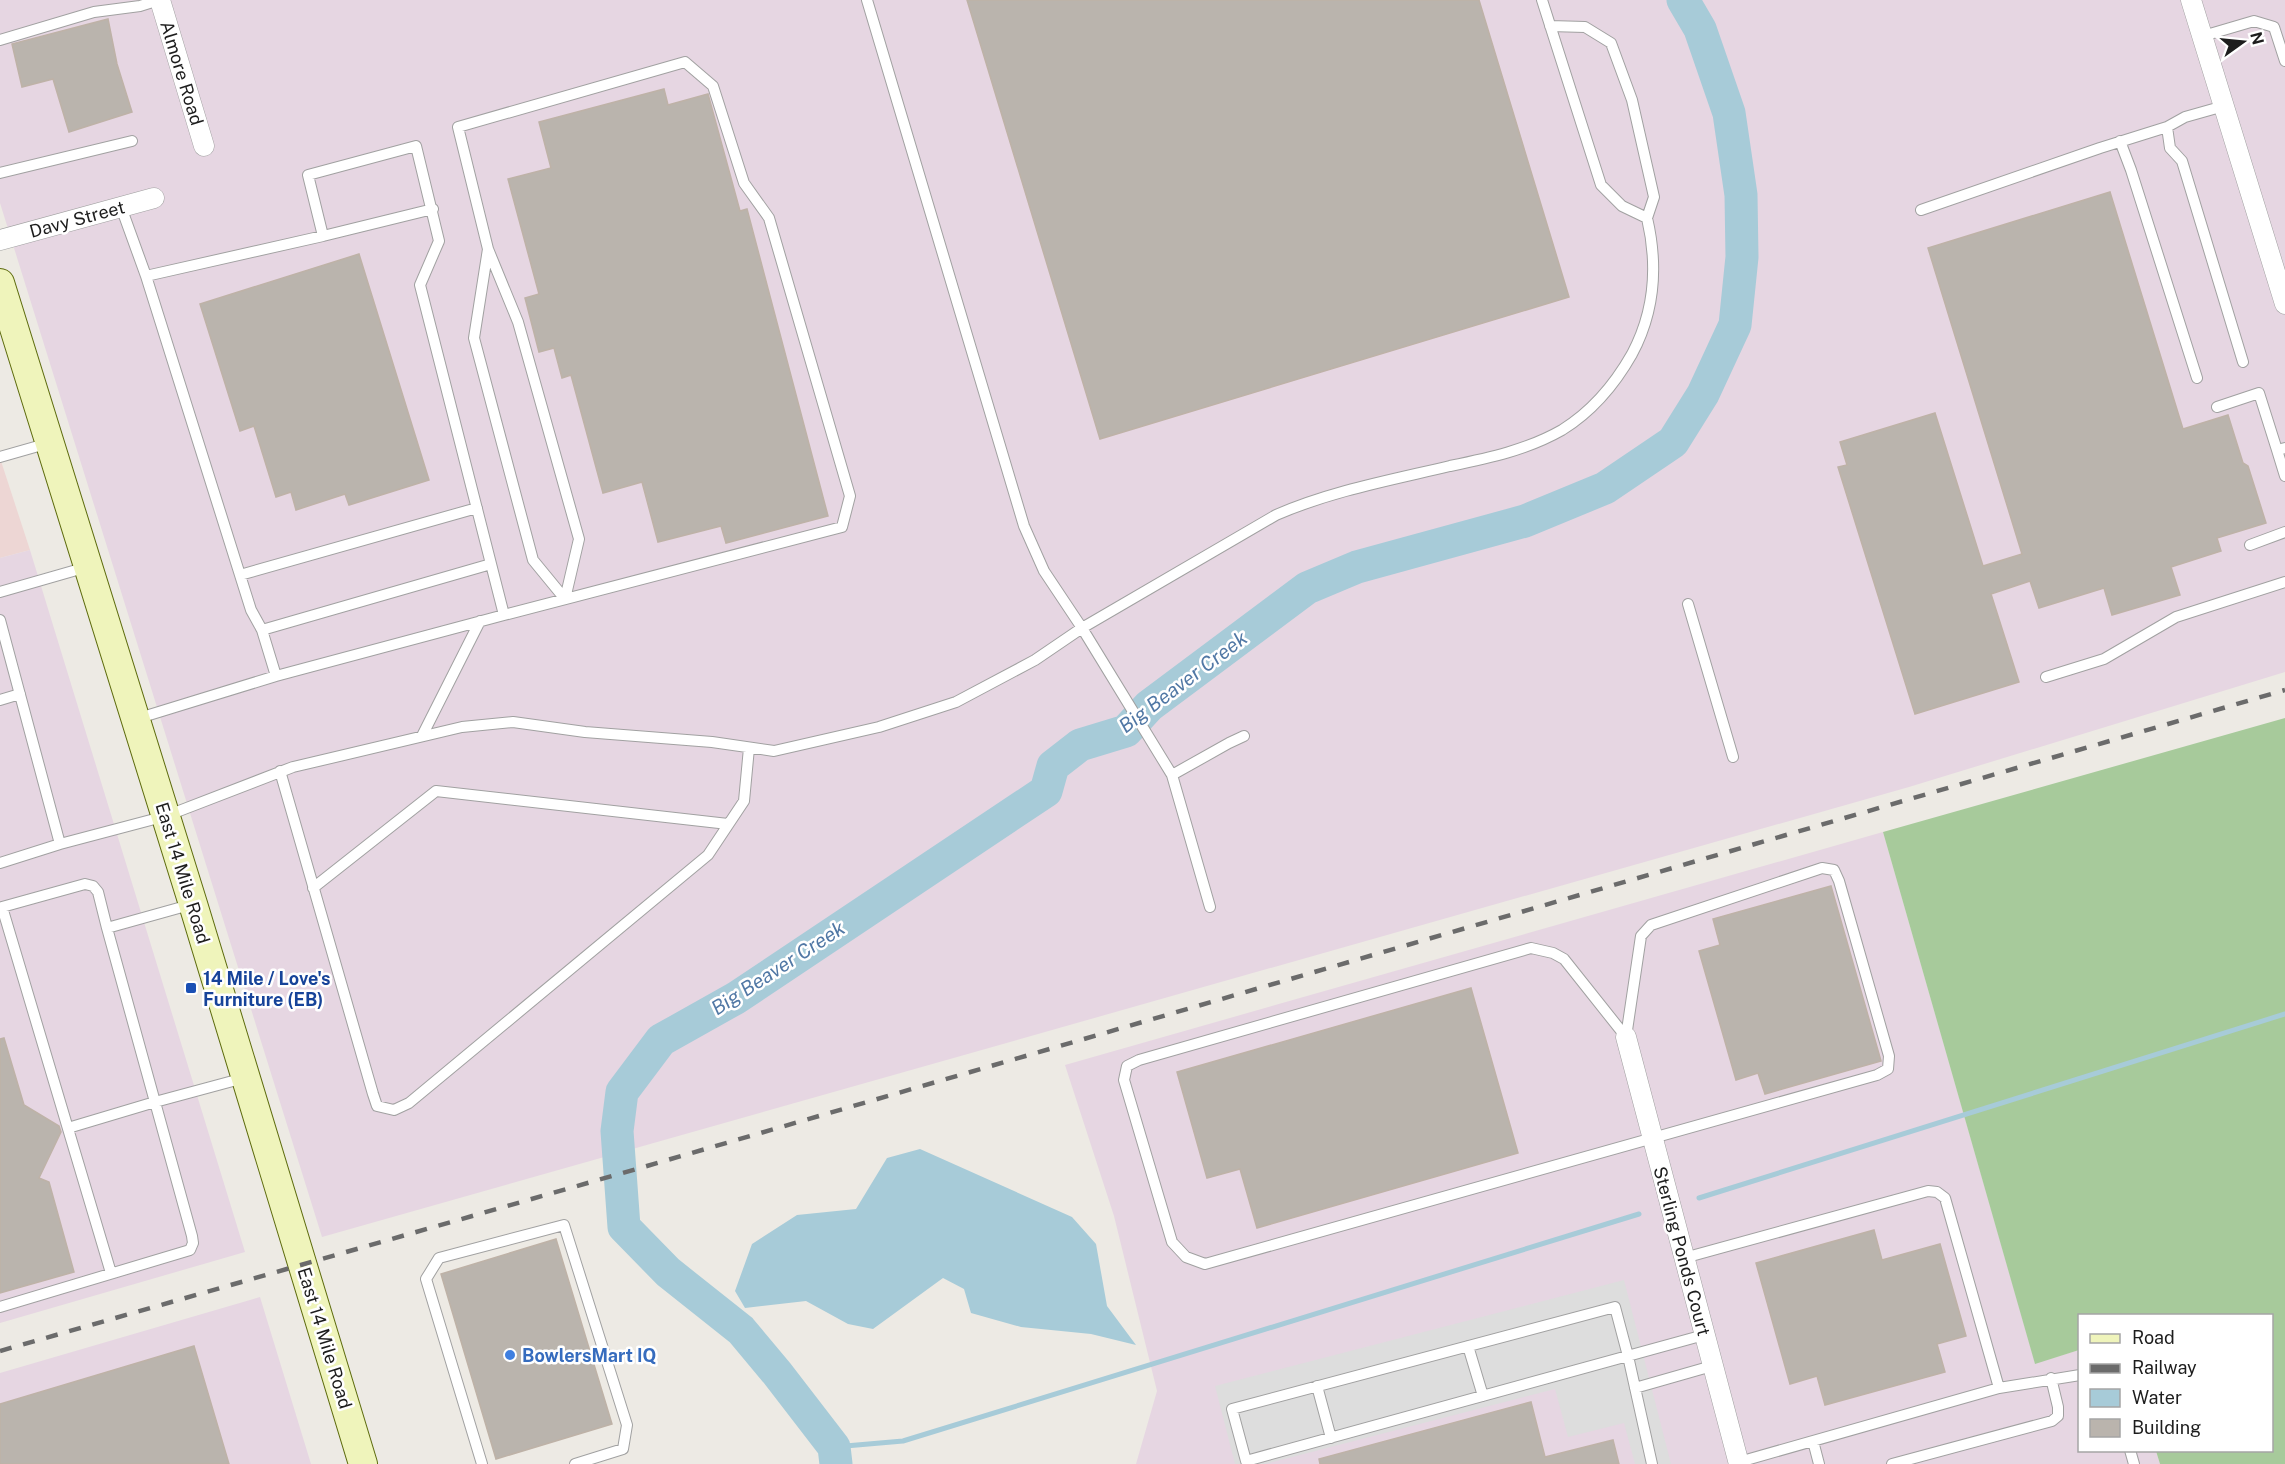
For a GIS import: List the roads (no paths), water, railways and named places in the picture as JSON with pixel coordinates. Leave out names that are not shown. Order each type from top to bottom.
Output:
[{"type":"main road","name":"East 14 Mile Road","points":[[0,283],[11,333],[49,443],[194,904],[363,1464]]},
{"type":"street","name":"Almore Road","points":[[160,0],[204,146]]},
{"type":"street","points":[[2191,0],[2284,294]]},
{"type":"street","name":"Davy Street","points":[[0,240],[154,198]]},
{"type":"street","name":"Sterling Ponds Court","points":[[1626,1037],[1739,1463]]},
{"type":"lane","points":[[0,40],[94,12],[140,6],[160,0]]},
{"type":"lane","points":[[867,0],[1024,526],[1044,571],[1082,628],[1172,775],[1210,907]]},
{"type":"lane","points":[[1542,0],[1601,185],[1622,206],[1647,218]]},
{"type":"lane","points":[[2203,36],[2254,21],[2274,27],[2285,61]]},
{"type":"lane","points":[[0,862],[166,816],[280,771],[462,727],[513,722],[585,732],[712,742],[774,752],[879,727],[956,702],[1035,660],[1082,628],[1248,530],[1298,506],[1352,489],[1510,453],[1562,429],[1586,412],[1608,390],[1637,344],[1652,295],[1653,243],[1647,218],[1654,197],[1632,100],[1611,43],[1585,27],[1550,26]]},
{"type":"lane","points":[[135,719],[276,676],[842,527],[850,496],[769,218],[744,183],[713,86],[684,62],[458,127],[488,249],[518,322],[579,539],[565,599]]},
{"type":"lane","points":[[1921,210],[2166,127],[2185,117],[2224,106]]},
{"type":"lane","points":[[2166,127],[2170,148],[2182,162],[2243,362]]},
{"type":"lane","points":[[0,173],[132,141]]},
{"type":"lane","points":[[2120,141],[2197,378]]},
{"type":"lane","points":[[323,236],[308,175],[416,146],[439,241],[420,285],[504,615]]},
{"type":"lane","points":[[121,207],[146,276],[251,610],[262,630],[276,676]]},
{"type":"lane","points":[[146,276],[433,209]]},
{"type":"lane","points":[[488,249],[474,338],[533,560],[565,599]]},
{"type":"lane","points":[[2217,407],[2259,393],[2281,449],[2285,476]]},
{"type":"lane","points":[[0,457],[49,443]]},
{"type":"lane","points":[[240,575],[477,508]]},
{"type":"lane","points":[[2250,545],[2285,532]]},
{"type":"lane","points":[[262,630],[491,564]]},
{"type":"lane","points":[[0,592],[87,566]]},
{"type":"lane","points":[[2046,677],[2104,659],[2176,617],[2285,582]]},
{"type":"lane","points":[[1688,604],[1733,757]]},
{"type":"lane","points":[[0,620],[60,844]]},
{"type":"lane","points":[[422,736],[480,621]]},
{"type":"lane","points":[[0,700],[20,694]]},
{"type":"lane","points":[[1172,775],[1244,736]]},
{"type":"lane","points":[[280,771],[377,1106],[394,1110],[409,1103],[708,855],[744,801],[749,748]]},
{"type":"lane","points":[[313,888],[436,790],[728,824]]},
{"type":"lane","points":[[1822,868],[1834,870],[1889,1056],[1888,1069],[1877,1075],[1205,1264],[1186,1257],[1172,1242],[1124,1080],[1127,1066],[1139,1060],[1531,948],[1553,952],[1564,958],[1626,1037],[1641,936],[1651,925],[1822,868]]},
{"type":"lane","points":[[0,1307],[190,1250],[193,1243],[98,892],[93,886],[85,884],[1,907],[6,939],[68,1128],[111,1273]]},
{"type":"lane","points":[[107,928],[194,904]]},
{"type":"lane","points":[[68,1128],[246,1078]]},
{"type":"lane","points":[[1684,1258],[1928,1191],[1937,1192],[1945,1198],[1999,1388]]},
{"type":"lane","points":[[482,1464],[426,1279],[439,1258],[564,1225],[627,1425],[623,1449],[596,1461],[574,1464]]},
{"type":"lane","points":[[1652,1464],[1628,1356],[1615,1307],[1232,1408],[1246,1461],[1331,1438],[1483,1396],[1628,1356],[1704,1335]]},
{"type":"lane","points":[[1468,1346],[1483,1396]]},
{"type":"lane","points":[[1635,1388],[1712,1366]]},
{"type":"lane","points":[[1739,1463],[1999,1388],[2078,1375]]},
{"type":"lane","points":[[1892,1464],[1935,1458],[2052,1421],[2058,1416],[2058,1407],[2051,1378]]},
{"type":"lane","points":[[1317,1386],[1331,1438]]},
{"type":"lane","points":[[1813,1441],[1819,1464]]},
{"type":"water","points":[[920,1149],[1072,1217],[1096,1244],[1107,1306],[1136,1345],[1091,1334],[1021,1327],[971,1313],[964,1289],[943,1278],[873,1329],[848,1324],[806,1301],[745,1308],[735,1291],[752,1244],[797,1215],[856,1209],[887,1158]]},
{"type":"waterway","name":"Big Beaver Creek","points":[[836,1464],[834,1447],[741,1330],[668,1272],[624,1227],[617,1131],[622,1092],[661,1040],[736,998],[1046,791],[1053,766],[1080,745],[1126,731],[1149,706],[1307,588],[1357,567],[1525,521],[1605,488],[1673,442],[1703,394],[1735,325],[1742,257],[1741,195],[1729,113],[1700,29],[1683,0]]},
{"type":"waterway","points":[[1699,1198],[2285,1014]]},
{"type":"waterway","points":[[834,1447],[903,1441],[1639,1214]]},
{"type":"railway","points":[[0,1351],[640,1168],[2285,690]]},
{"type":"place","name":"14 Mile / Love's Furniture (EB)","points":[[191,988]]},
{"type":"place","name":"BowlersMart IQ","points":[[510,1355]]}]
